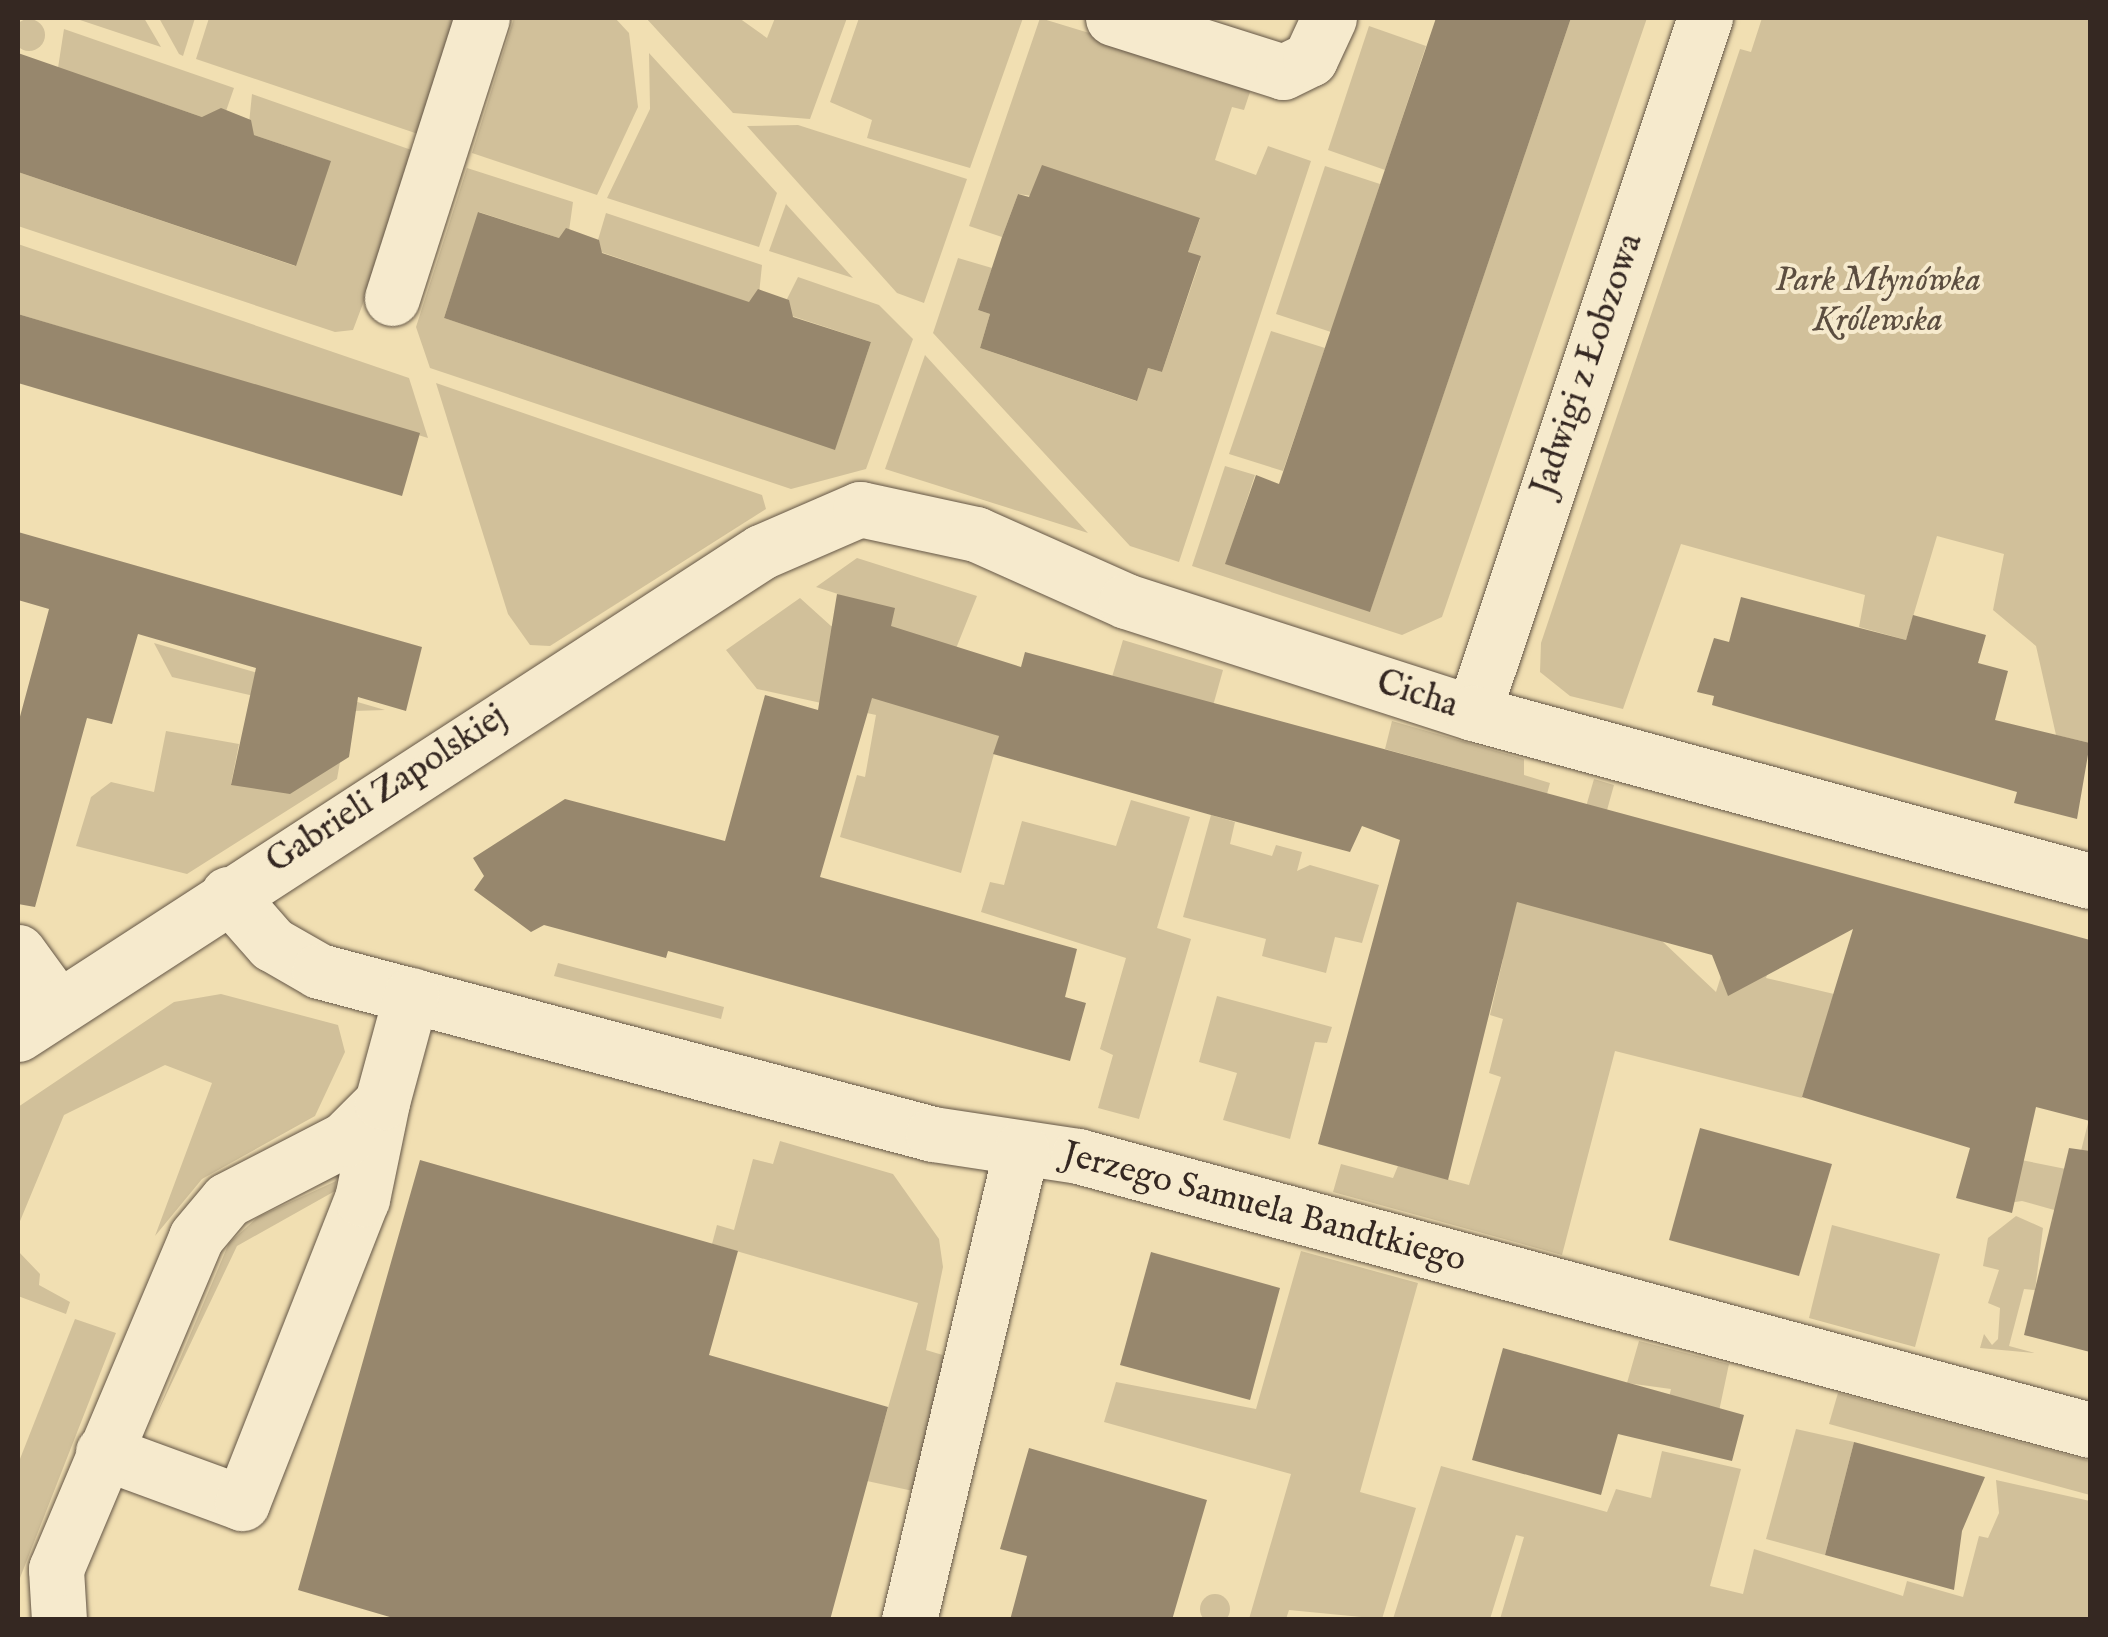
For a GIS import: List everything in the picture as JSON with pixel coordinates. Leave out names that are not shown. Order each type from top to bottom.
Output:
[{"type":"street","points":[[392,298],[482,18]]},
{"type":"street","points":[[1113,18],[1271,71],[1304,66],[1330,18]]},
{"type":"street","name":"Jadwigi z Łobzowa","points":[[1473,713],[1705,18]]},
{"type":"street","name":"Cicha","points":[[761,552],[844,512],[903,511],[1126,601],[1473,713],[2090,881]]},
{"type":"street","name":"Gabrieli Zapolskiej","points":[[38,1020],[761,552]]},
{"type":"street","name":"Jerzego Samuela Bandtkiego","points":[[228,894],[307,966],[1021,1149],[1078,1156],[2090,1430]]},
{"type":"street","points":[[18,952],[38,1020]]},
{"type":"street","points":[[104,1452],[242,1503],[357,1213],[411,995]]},
{"type":"street","points":[[60,1620],[56,1569],[205,1223],[240,1192],[345,1139],[382,1102]]},
{"type":"street","points":[[909,1620],[1021,1149]]},
{"type":"green space","points":[[74,18],[144,18],[161,47]]},
{"type":"green space","points":[[159,18],[195,18],[183,56],[179,54]]},
{"type":"green space","points":[[209,18],[465,18],[427,137],[196,59]]},
{"type":"green space","points":[[514,18],[615,18],[629,33],[638,107],[597,195],[472,153]]},
{"type":"green space","points":[[646,18],[739,18],[767,38],[775,18],[847,18],[810,119],[733,113]]},
{"type":"green space","points":[[859,18],[1023,18],[970,168],[867,138],[872,120],[830,102]]},
{"type":"green space","points":[[1040,18],[1253,83],[1244,110],[1232,107],[1215,160],[1256,175],[1268,146],[1311,161],[1179,562],[1130,546],[933,333],[958,258],[992,268],[978,310],[990,314],[980,348],[1136,401],[1148,368],[1162,372],[1200,261],[1188,252],[1200,219],[1018,194],[1002,237],[969,226]]},
{"type":"green space","points":[[1571,18],[1647,18],[1442,617],[1402,635],[1192,566],[1225,466],[1255,475],[1226,564],[1370,611]]},
{"type":"green space","name":"Park Młynówka Królewska","points":[[1762,18],[2090,18],[2090,743],[2056,735],[2036,646],[1993,610],[2004,554],[1937,536],[1906,640],[1859,627],[1865,595],[1681,544],[1623,709],[1570,696],[1540,672],[1541,643],[1740,49],[1751,52]]},
{"type":"green space","points":[[29,19],[40,24],[45,35],[40,46],[29,51],[18,46],[13,35],[18,24]]},
{"type":"green space","points":[[1369,26],[1426,46],[1385,170],[1328,150]]},
{"type":"green space","points":[[64,29],[234,88],[225,114],[214,121],[58,68]]},
{"type":"green space","points":[[649,53],[777,193],[759,247],[607,198],[650,109]]},
{"type":"green space","points":[[252,94],[420,153],[353,330],[335,332],[18,226],[18,172],[295,266],[330,161],[248,133]]},
{"type":"green space","points":[[798,125],[967,179],[924,303],[897,293],[747,126]]},
{"type":"green space","points":[[1325,166],[1380,184],[1331,332],[1276,314]]},
{"type":"green space","points":[[467,168],[573,202],[569,231],[562,239],[479,212],[444,318],[835,449],[871,342],[786,314],[785,303],[798,277],[879,305],[913,339],[866,469],[791,489],[430,368],[416,327]]},
{"type":"green space","points":[[786,204],[853,278],[769,251]]},
{"type":"green space","points":[[606,213],[762,265],[759,294],[753,304],[595,250]]},
{"type":"green space","points":[[18,244],[409,378],[428,438],[18,314]]},
{"type":"green space","points":[[1271,331],[1325,348],[1283,471],[1229,454]]},
{"type":"green space","points":[[925,355],[1088,533],[885,469]]},
{"type":"green space","points":[[436,383],[762,495],[766,509],[550,646],[530,645],[508,614]]},
{"type":"green space","points":[[857,558],[977,596],[935,701],[999,736],[961,873],[840,837],[857,775],[865,777],[876,715],[757,689],[726,650],[800,598],[831,626],[887,639],[838,594],[816,587]]},
{"type":"green space","points":[[1123,640],[1223,670],[1185,806],[1112,677]]},
{"type":"green space","points":[[154,643],[385,710],[322,712],[172,677]]},
{"type":"green space","points":[[1392,721],[1524,759],[1524,775],[1550,783],[1525,875],[1563,886],[1594,779],[1614,785],[1577,918],[1662,941],[1716,992],[1721,976],[1769,969],[1766,978],[1834,994],[1802,1098],[1615,1051],[1562,1255],[1333,1192],[1341,1164],[1393,1178],[1398,1166],[1469,1185],[1501,1077],[1489,1073],[1503,1019],[1490,1015],[1503,959],[1449,944],[1492,882],[1520,786],[1385,749]]},
{"type":"green space","points":[[166,731],[239,744],[231,784],[340,762],[337,779],[187,874],[76,846],[91,797],[111,782],[154,792]]},
{"type":"green space","points":[[1131,800],[1190,817],[1157,928],[1191,939],[1139,1119],[1098,1108],[1113,1055],[1100,1049],[1126,958],[981,912],[990,882],[1004,885],[1022,821],[1116,846]]},
{"type":"green space","points":[[1211,815],[1235,822],[1230,844],[1272,856],[1276,845],[1302,852],[1297,871],[1310,865],[1379,885],[1362,943],[1335,937],[1326,973],[1262,956],[1266,939],[1183,917]]},
{"type":"green space","points":[[558,963],[724,1007],[721,1019],[554,976]]},
{"type":"green space","points":[[221,994],[338,1025],[345,1052],[315,1116],[202,1179],[155,1236],[212,1083],[165,1065],[64,1115],[18,1226],[18,1107],[174,1002]]},
{"type":"green space","points":[[1217,996],[1332,1027],[1327,1043],[1315,1042],[1290,1139],[1223,1120],[1237,1073],[1199,1062]]},
{"type":"green space","points":[[2090,1115],[2090,1220],[2022,1201],[1987,1206],[2001,1156],[2076,1171]]},
{"type":"green space","points":[[780,1141],[893,1174],[939,1239],[943,1267],[926,1350],[946,1356],[913,1491],[867,1481],[918,1303],[712,1244],[717,1225],[734,1230],[753,1159],[773,1164]]},
{"type":"green space","points":[[336,1181],[335,1191],[237,1246],[155,1418],[229,1243],[258,1217]]},
{"type":"green space","points":[[2016,1216],[2043,1228],[2035,1290],[2024,1289],[2009,1346],[2035,1353],[1980,1348],[1984,1334],[1992,1345],[1998,1339],[2000,1308],[1988,1303],[1999,1270],[1983,1266],[1988,1238]]},
{"type":"green space","points":[[1832,1225],[1940,1254],[1915,1347],[1809,1318]]},
{"type":"green space","points":[[18,1251],[40,1274],[39,1285],[70,1302],[66,1314],[18,1296]]},
{"type":"green space","points":[[1301,1251],[1418,1283],[1360,1492],[1416,1508],[1382,1619],[1289,1610],[1286,1619],[1249,1619],[1291,1474],[1104,1422],[1116,1382],[1256,1409]]},
{"type":"green space","points":[[75,1319],[116,1333],[18,1583],[18,1464]]},
{"type":"green space","points":[[1639,1341],[1729,1364],[1718,1416],[1667,1406],[1671,1389],[1627,1383]]},
{"type":"green space","points":[[1838,1393],[2090,1461],[2090,1495],[1829,1424]]},
{"type":"green space","points":[[1796,1429],[1854,1442],[1825,1555],[1766,1539]]},
{"type":"green space","points":[[1662,1451],[1741,1469],[1710,1586],[1743,1594],[1754,1549],[1903,1596],[1907,1581],[1963,1597],[1979,1536],[1988,1538],[1999,1513],[1996,1480],[2090,1501],[2090,1619],[1500,1619],[1524,1537],[1516,1535],[1490,1619],[1393,1619],[1441,1466],[1607,1512],[1616,1489],[1651,1498]]},
{"type":"green space","points":[[1215,1594],[1225,1599],[1230,1609],[1225,1619],[1215,1624],[1205,1619],[1200,1609],[1205,1599]]},
{"type":"building","points":[[1436,18],[1571,18],[1370,612],[1225,564],[1256,475],[1279,484]]},
{"type":"building","points":[[18,53],[202,117],[221,108],[251,120],[254,135],[331,161],[296,266],[18,172]]},
{"type":"building","points":[[1042,165],[1200,218],[1188,252],[1201,256],[1162,372],[1148,368],[1137,401],[980,348],[990,314],[978,310],[1002,237],[1018,194],[1029,197]]},
{"type":"building","points":[[478,212],[559,238],[566,228],[599,240],[602,253],[749,302],[758,289],[789,300],[793,317],[871,342],[835,450],[444,318]]},
{"type":"building","points":[[18,314],[420,433],[402,496],[18,383]]},
{"type":"building","points":[[18,532],[422,647],[406,711],[358,697],[349,757],[290,794],[231,785],[256,668],[138,634],[112,724],[87,718],[35,907],[18,904],[18,724],[49,609],[18,600]]},
{"type":"building","points":[[837,594],[895,608],[891,626],[1021,667],[1025,652],[2090,940],[2090,1121],[2036,1107],[2012,1213],[1956,1198],[1970,1148],[1802,1097],[1853,929],[1728,996],[1712,955],[1517,902],[1448,1180],[1318,1144],[1400,840],[1362,826],[1350,852],[1211,815],[993,754],[999,736],[872,698],[820,877],[1077,949],[1065,997],[1086,1003],[1070,1061],[668,951],[666,958],[544,925],[531,932],[474,890],[484,876],[473,858],[565,799],[725,841],[765,695],[818,710]]},
{"type":"building","points":[[1741,597],[1906,640],[1913,615],[1986,635],[1978,663],[2008,671],[1995,720],[2090,743],[2077,819],[2014,803],[2017,792],[1712,705],[1714,696],[1697,692],[1714,638],[1729,642]]},
{"type":"building","points":[[1700,1128],[1832,1164],[1799,1276],[1669,1240]]},
{"type":"building","points":[[2069,1148],[2090,1151],[2090,1352],[2024,1335]]},
{"type":"building","points":[[420,1160],[738,1251],[709,1355],[888,1407],[830,1620],[400,1620],[298,1590]]},
{"type":"building","points":[[1151,1252],[1280,1288],[1250,1400],[1120,1365]]},
{"type":"building","points":[[1503,1348],[1744,1415],[1732,1461],[1618,1434],[1601,1495],[1472,1460]]},
{"type":"building","points":[[1854,1442],[1985,1477],[1962,1531],[1954,1590],[1825,1555]]},
{"type":"building","points":[[1029,1448],[1207,1500],[1172,1620],[1010,1620],[1027,1556],[1000,1549]]}]
